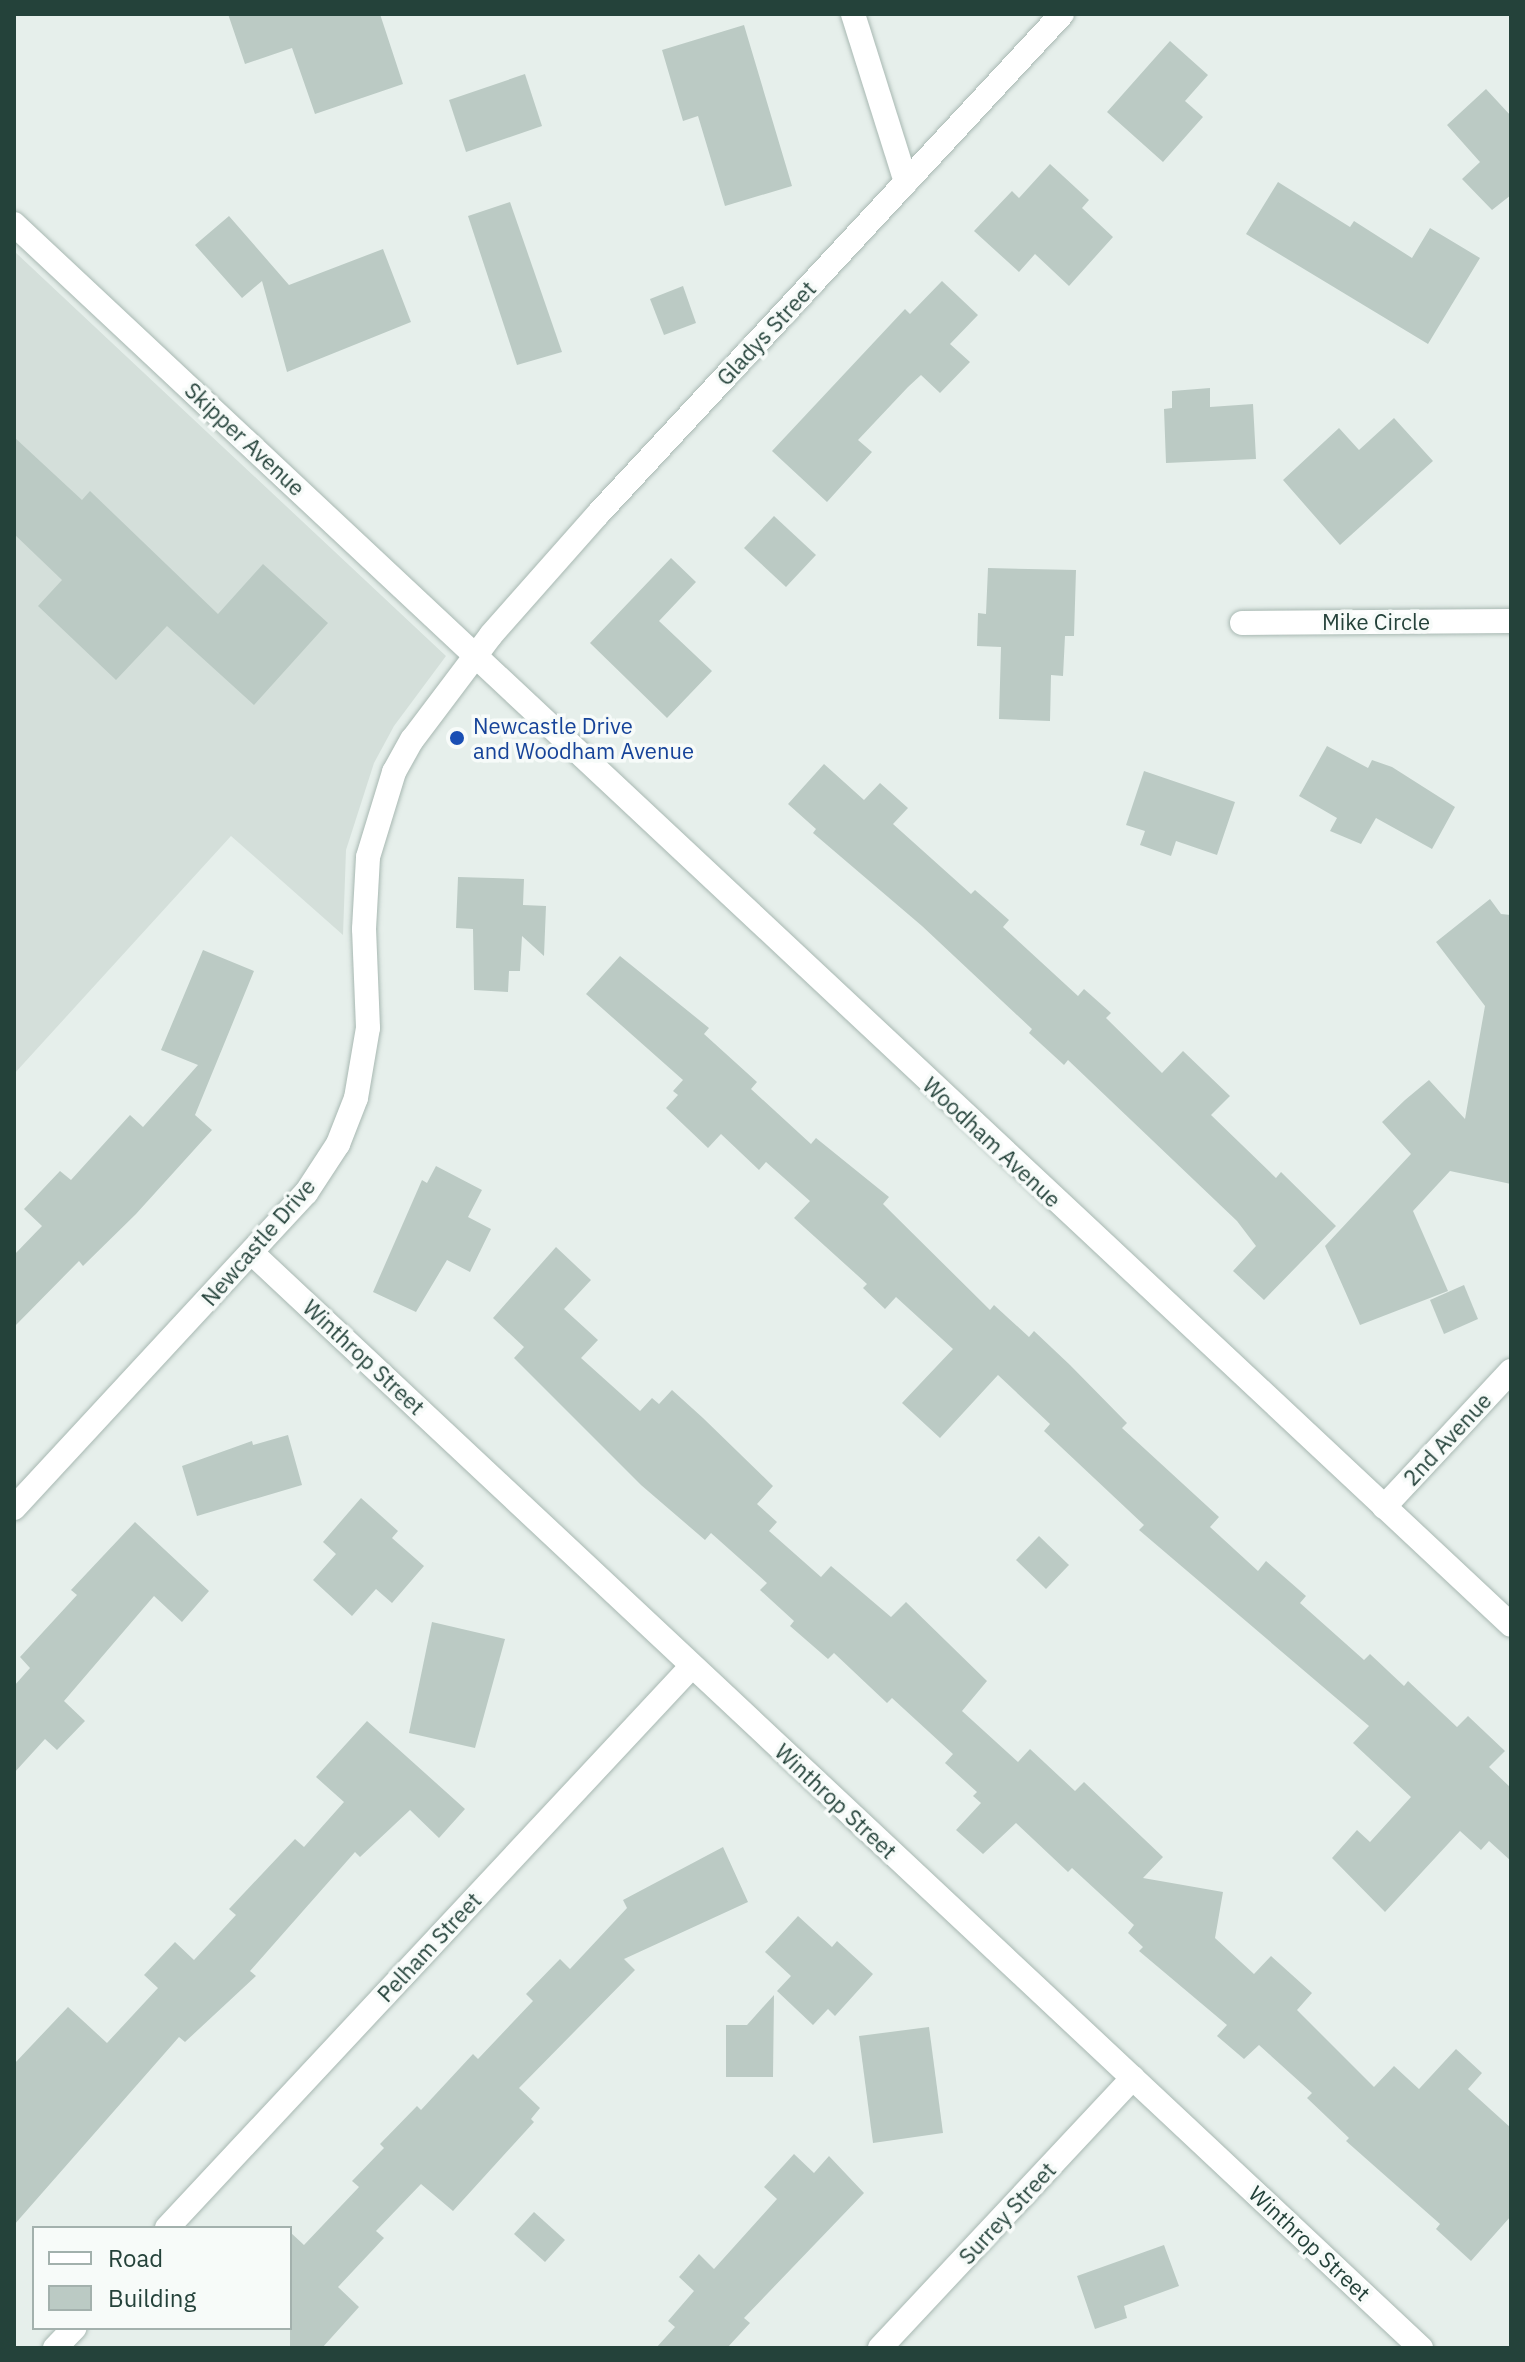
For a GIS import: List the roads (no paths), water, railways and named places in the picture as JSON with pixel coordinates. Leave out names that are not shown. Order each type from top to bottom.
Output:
[{"type":"street","points":[[853,14],[906,182]]},
{"type":"street","name":"Gladys Street","points":[[475,657],[598,514],[1062,14]]},
{"type":"street","name":"Skipper Avenue","points":[[14,224],[475,657]]},
{"type":"street","name":"Mike Circle","points":[[1242,623],[1511,621]]},
{"type":"street","name":"Newcastle Drive","points":[[14,1508],[306,1193],[338,1144],[356,1098],[368,1028],[364,929],[368,857],[376,823],[412,740],[475,657]]},
{"type":"street","name":"Woodham Avenue","points":[[475,657],[1511,1625]]},
{"type":"street","name":"Winthrop Street","points":[[252,1253],[1421,2348]]},
{"type":"street","name":"2nd Avenue","points":[[1384,1507],[1511,1371]]},
{"type":"street","name":"Pelham Street","points":[[169,2226],[692,1666]]},
{"type":"street","name":"Surrey Street","points":[[880,2348],[1133,2078]]},
{"type":"street","points":[[55,2348],[72,2330]]},
{"type":"place","name":"Newcastle Drive and Woodham Avenue","points":[[457,738]]}]
